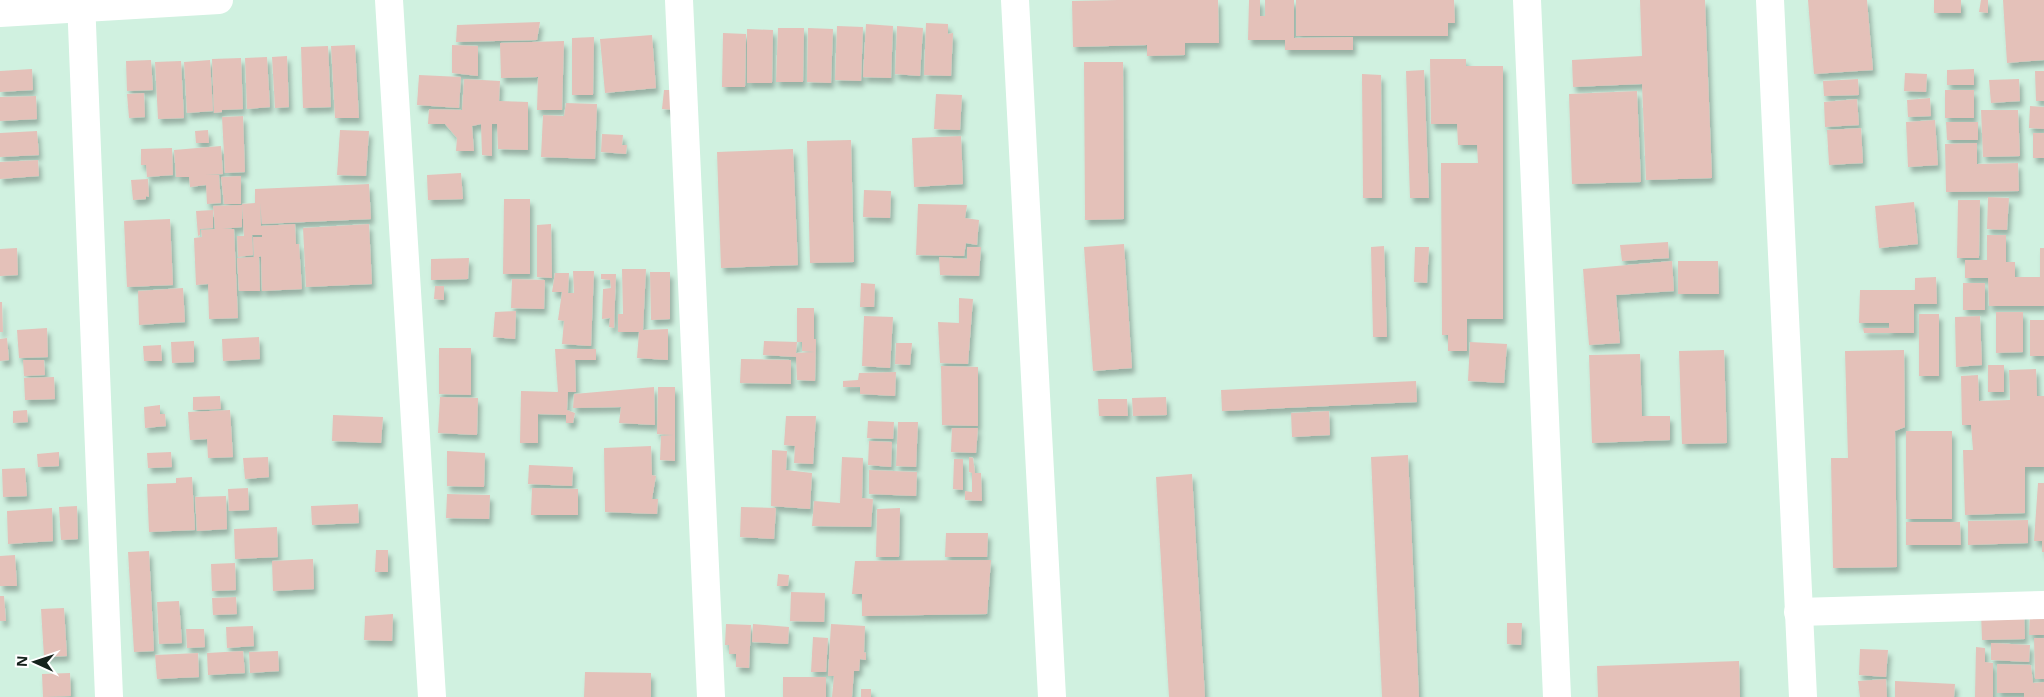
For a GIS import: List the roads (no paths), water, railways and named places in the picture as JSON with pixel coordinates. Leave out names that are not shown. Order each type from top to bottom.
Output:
[{"type":"street","points":[[0,13],[81,4],[220,0]]},
{"type":"street","points":[[389,0],[432,697]]},
{"type":"street","points":[[679,0],[711,697]]},
{"type":"street","points":[[1015,0],[1052,697]]},
{"type":"street","points":[[1527,0],[1557,697]]},
{"type":"street","points":[[1770,0],[1803,697]]},
{"type":"street","points":[[81,4],[109,697]]},
{"type":"street","points":[[1798,612],[2044,605]]}]
